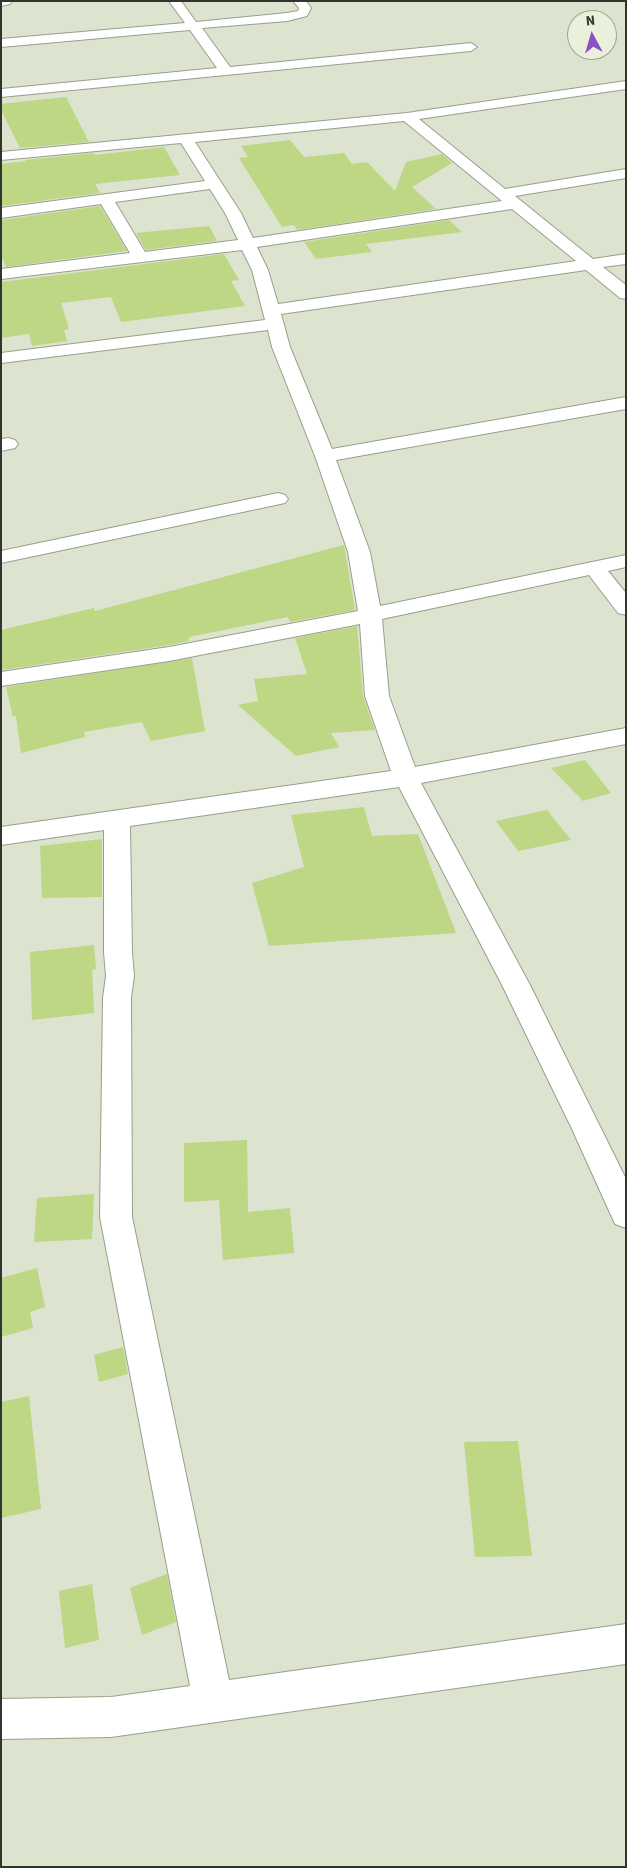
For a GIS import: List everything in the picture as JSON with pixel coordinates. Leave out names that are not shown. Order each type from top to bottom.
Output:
[{"type":"street","points":[[1,2],[6,1]]},
{"type":"street","points":[[175,1],[227,72]]},
{"type":"street","points":[[1,43],[287,18],[303,13],[305,8],[299,1]]},
{"type":"street","points":[[1,93],[471,48]]},
{"type":"street","points":[[1,156],[407,117],[626,85]]},
{"type":"street","points":[[407,117],[626,294]]},
{"type":"street","points":[[185,138],[234,213],[260,270],[281,347],[325,456],[360,552],[370,615],[376,696],[406,777],[520,994],[587,1128],[626,1214]]},
{"type":"street","points":[[502,194],[626,173]]},
{"type":"street","points":[[1,213],[215,184]]},
{"type":"street","points":[[106,199],[140,257]]},
{"type":"street","points":[[1,274],[248,244],[515,204]]},
{"type":"street","points":[[1,358],[273,317],[626,258]]},
{"type":"street","points":[[325,456],[626,403]]},
{"type":"street","points":[[1,557],[278,499]]},
{"type":"street","points":[[1,679],[169,654],[370,615],[626,561]]},
{"type":"street","points":[[594,568],[626,608]]},
{"type":"street","points":[[1,836],[406,777],[626,736]]},
{"type":"street","points":[[117,819],[118,952],[120,976],[116,1006],[116,1217],[213,1702]]},
{"type":"street","points":[[1,1719],[111,1717],[626,1644]]},
{"type":"building","points":[[66,97],[89,142],[20,148],[1,110],[1,104]]},
{"type":"building","points":[[290,140],[304,157],[344,153],[352,164],[367,162],[395,191],[406,162],[442,154],[452,163],[412,187],[436,209],[297,230],[294,225],[282,227],[239,158],[248,157],[241,146]]},
{"type":"building","points":[[164,147],[180,175],[95,184],[100,193],[1,206],[1,164]]},
{"type":"building","points":[[100,206],[127,251],[6,267],[1,255],[1,220]]},
{"type":"building","points":[[449,220],[462,232],[366,244],[372,252],[316,259],[304,242]]},
{"type":"building","points":[[209,226],[217,241],[146,250],[136,233]]},
{"type":"building","points":[[224,254],[239,280],[231,281],[245,306],[121,322],[111,297],[61,303],[69,329],[64,330],[67,341],[32,346],[29,334],[1,338],[1,282]]},
{"type":"building","points":[[344,545],[355,610],[290,622],[288,617],[189,637],[189,641],[169,645],[2,670],[1,630],[94,608],[95,611]]},
{"type":"building","points":[[357,626],[363,696],[375,730],[331,733],[339,747],[296,756],[238,705],[258,701],[254,679],[307,674],[295,638]]},
{"type":"building","points":[[192,658],[205,731],[151,741],[142,722],[84,732],[85,737],[21,753],[16,716],[13,717],[6,687]]},
{"type":"building","points":[[585,760],[611,793],[583,801],[551,768]]},
{"type":"building","points":[[364,807],[372,836],[418,834],[456,933],[269,946],[252,883],[304,867],[291,815]]},
{"type":"building","points":[[547,810],[571,840],[518,851],[496,821]]},
{"type":"building","points":[[102,839],[102,897],[42,898],[40,846]]},
{"type":"building","points":[[94,945],[96,969],[92,970],[94,1013],[32,1020],[30,952]]},
{"type":"building","points":[[247,1140],[248,1212],[290,1208],[294,1253],[223,1260],[219,1200],[184,1202],[184,1143]]},
{"type":"building","points":[[94,1194],[92,1239],[34,1242],[37,1198]]},
{"type":"building","points":[[37,1268],[45,1307],[30,1312],[33,1328],[1,1337],[1,1278]]},
{"type":"building","points":[[123,1347],[128,1374],[99,1382],[94,1355]]},
{"type":"building","points":[[29,1396],[41,1509],[1,1518],[1,1402]]},
{"type":"building","points":[[518,1441],[532,1556],[475,1557],[464,1442]]},
{"type":"building","points":[[167,1574],[176,1622],[142,1635],[130,1588]]},
{"type":"building","points":[[92,1584],[99,1640],[65,1648],[59,1591]]}]
